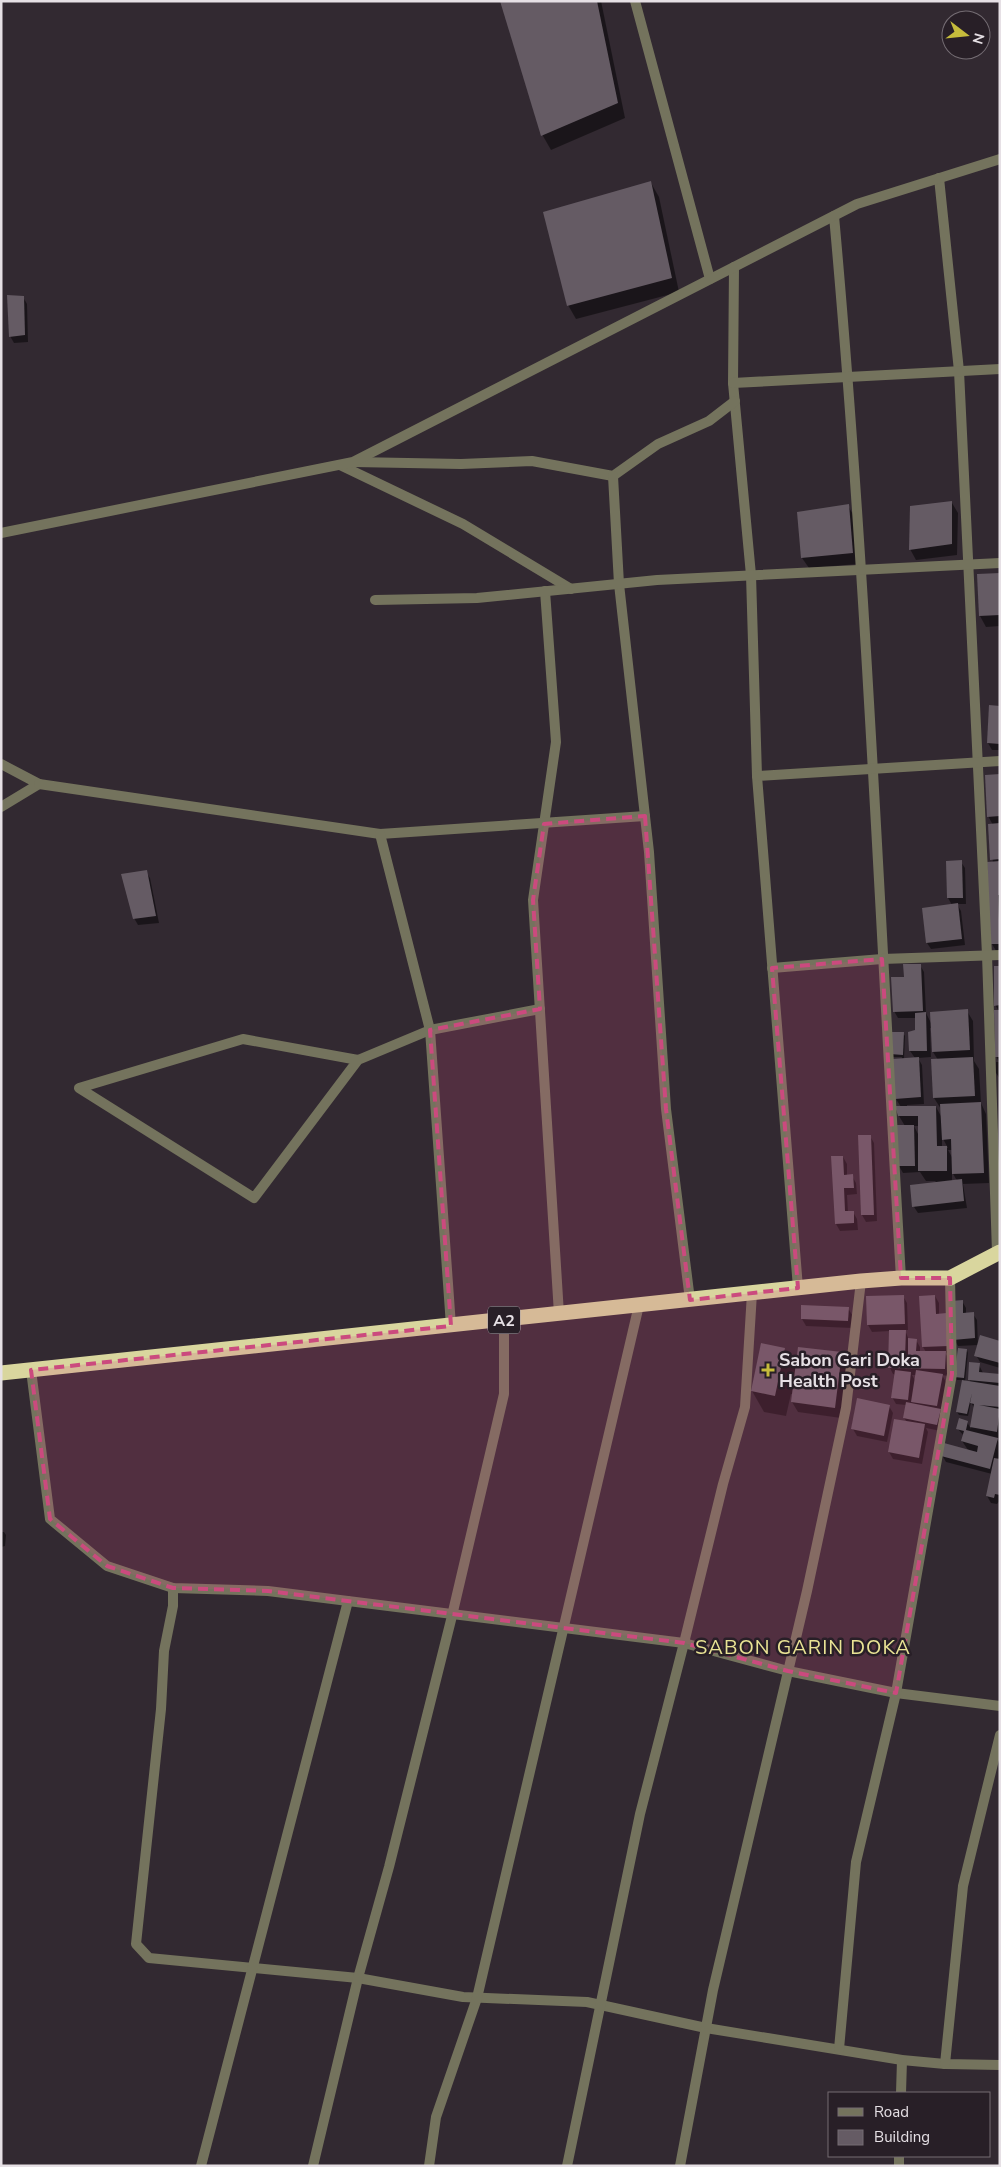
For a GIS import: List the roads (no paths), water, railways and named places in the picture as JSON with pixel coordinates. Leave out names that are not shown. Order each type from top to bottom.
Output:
[{"type":"highway","name":"A2","points":[[1,1372],[451,1326],[861,1281],[901,1278],[950,1278],[998,1252]]},
{"type":"street","points":[[635,1],[710,279]]},
{"type":"street","points":[[353,462],[856,204],[1000,159]]},
{"type":"street","points":[[939,178],[959,372],[978,762],[998,1252]]},
{"type":"street","points":[[834,216],[849,378],[862,570],[901,1278]]},
{"type":"street","points":[[734,267],[733,383],[751,575],[757,776],[798,1288]]},
{"type":"street","points":[[733,383],[1000,369]]},
{"type":"street","points":[[1,533],[353,462],[461,464],[532,461],[613,476],[658,444],[709,421],[735,401]]},
{"type":"street","points":[[340,465],[463,524],[571,589]]},
{"type":"street","points":[[613,476],[620,584],[645,816],[666,1108],[690,1300]]},
{"type":"street","points":[[375,600],[477,598],[620,584],[751,575],[1000,563]]},
{"type":"street","points":[[545,591],[556,742],[533,900],[559,1314]]},
{"type":"street","points":[[757,776],[1000,761]]},
{"type":"street","points":[[1,764],[39,784],[380,834],[645,816]]},
{"type":"street","points":[[1,807],[39,784]]},
{"type":"street","points":[[380,834],[430,1030],[451,1326]]},
{"type":"street","points":[[772,968],[882,959],[1000,955]]},
{"type":"street","points":[[358,1060],[243,1039],[79,1088],[254,1198],[358,1060],[430,1030],[540,1009]]},
{"type":"street","points":[[839,2049],[856,1862],[896,1693],[952,1374],[950,1278]]},
{"type":"street","points":[[680,2166],[713,1990],[788,1672],[846,1408],[861,1281]]},
{"type":"street","points":[[566,2166],[640,1814],[744,1407],[752,1293]]},
{"type":"street","points":[[429,2166],[436,2118],[477,1998],[639,1305]]},
{"type":"street","points":[[313,2166],[358,1978],[389,1867],[452,1615],[504,1394],[504,1320]]},
{"type":"street","points":[[31,1370],[50,1519],[107,1566],[174,1588],[268,1590],[452,1615],[684,1643],[788,1672],[896,1693],[1000,1706]]},
{"type":"street","points":[[174,1588],[173,1606],[164,1650],[160,1718],[136,1944],[149,1958],[358,1978],[463,1997],[587,2002],[706,2028],[902,2060],[945,2064],[1000,2065]]},
{"type":"street","points":[[201,2166],[348,1601]]},
{"type":"street","points":[[945,2064],[963,1886],[1000,1735]]},
{"type":"street","points":[[901,2092],[902,2060]]},
{"type":"place","name":"Sabon Gari Doka Health Post","points":[[768,1370]]},
{"type":"district","name":"SABON GARIN DOKA","points":[[803,1647]]}]
